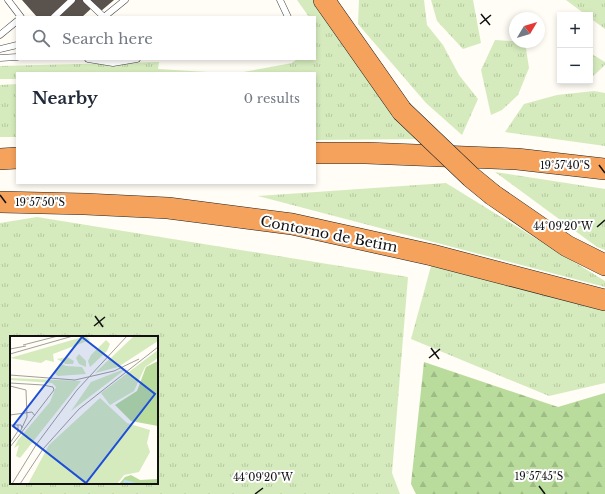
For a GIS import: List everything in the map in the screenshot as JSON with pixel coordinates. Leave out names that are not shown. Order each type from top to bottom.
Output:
[{"type":"highway","points":[[324,0],[402,111],[471,177],[566,246],[605,265]]},
{"type":"highway","points":[[316,153],[366,153],[517,160],[605,169]]},
{"type":"highway","points":[[0,159],[16,158]]},
{"type":"highway","name":"Contorno de Betim","points":[[0,202],[168,208],[292,224],[432,256],[605,300]]},
{"type":"lane","points":[[8,0],[20,16]]},
{"type":"lane","points":[[55,16],[72,0]]},
{"type":"lane","points":[[86,0],[103,16]]},
{"type":"lane","points":[[105,16],[125,0]]},
{"type":"lane","points":[[280,0],[288,16]]},
{"type":"lane","points":[[0,35],[16,22]]},
{"type":"lane","points":[[0,49],[16,45]]},
{"type":"lane","points":[[0,58],[16,57]]},
{"type":"lane","points":[[102,60],[126,60]]},
{"type":"green space","points":[[297,0],[317,0],[419,139],[316,140],[316,72],[243,72],[292,63],[296,60],[316,60],[316,16],[308,16]]},
{"type":"green space","points":[[359,0],[424,0],[427,25],[443,45],[459,75],[478,99],[462,135],[426,103],[358,24]]},
{"type":"green space","points":[[431,0],[473,0],[481,43],[463,49],[437,21]]},
{"type":"green space","points":[[566,0],[605,0],[605,29],[593,20],[593,12],[582,12]]},
{"type":"green space","points":[[495,40],[509,41],[509,48],[526,48],[529,68],[518,95],[502,110],[491,115],[481,70]]},
{"type":"green space","points":[[593,55],[605,62],[605,65],[593,76]]},
{"type":"green space","points":[[159,62],[158,69],[208,72],[16,72],[16,79],[0,79],[0,66]]},
{"type":"green space","points":[[16,84],[16,137],[0,137],[0,85]]},
{"type":"green space","points":[[594,91],[605,93],[605,146],[505,132],[524,104],[557,95]]},
{"type":"green space","points":[[495,172],[605,189],[605,250],[597,247]]},
{"type":"green space","points":[[446,183],[605,281],[605,287],[258,196]]},
{"type":"green space","points":[[37,217],[408,277],[392,473],[400,494],[0,494],[0,223]]},
{"type":"green space","points":[[431,266],[605,310],[605,383],[549,396],[411,339]]},
{"type":"green space","points":[[424,362],[558,407],[605,393],[605,494],[416,494],[411,484]]},
{"type":"building","points":[[22,0],[114,0],[101,11],[95,5],[83,16],[36,16]]}]
